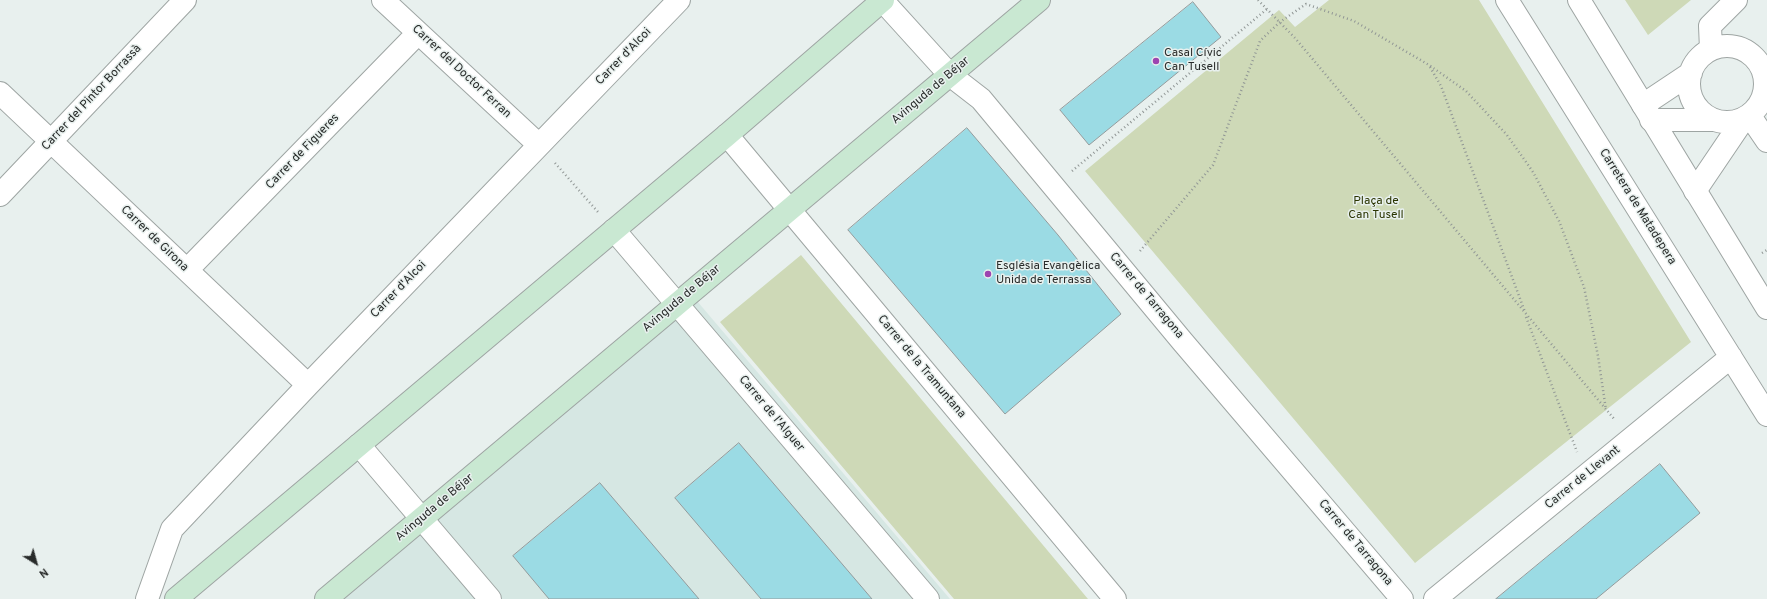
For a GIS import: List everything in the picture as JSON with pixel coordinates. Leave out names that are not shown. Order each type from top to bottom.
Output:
[{"type":"main road","points":[[176,599],[727,135],[883,0]]},
{"type":"main road","name":"Avinguda de Béjar","points":[[326,599],[1039,0]]},
{"type":"street","name":"Carrer del Pintor Borrassà","points":[[0,195],[185,0]]},
{"type":"street","name":"Carrer del Doctor Ferran","points":[[383,0],[539,145]]},
{"type":"street","name":"Carrer d'Alcoi","points":[[147,599],[172,530],[308,385],[679,0]]},
{"type":"street","name":"Carrer de Tarragona","points":[[883,0],[950,75],[981,99],[1182,340],[1402,599]]},
{"type":"street","name":"Carretera de Matadepera","points":[[1507,0],[1767,415]]},
{"type":"street","points":[[1579,0],[1767,308]]},
{"type":"street","points":[[1712,49],[1710,26],[1736,0]]},
{"type":"street","name":"Carrer de Figueres","points":[[187,270],[418,34]]},
{"type":"street","points":[[1647,113],[1691,73],[1699,59],[1712,49],[1726,46],[1742,49],[1756,58],[1766,76],[1766,91],[1755,112],[1695,191]]},
{"type":"street","points":[[1691,73],[1689,86],[1692,100],[1701,112],[1714,120]]},
{"type":"street","name":"Carrer de Girona","points":[[0,93],[308,385]]},
{"type":"street","points":[[1647,113],[1729,123],[1755,112]]},
{"type":"street","points":[[1755,112],[1767,141]]},
{"type":"street","name":"Carrer de la Tramuntana","points":[[727,135],[1115,599]]},
{"type":"street","name":"Carrer de l'Alguer","points":[[614,230],[928,599]]},
{"type":"street","name":"Carrer de Llevant","points":[[1435,599],[1731,357]]},
{"type":"street","points":[[359,445],[490,599]]},
{"type":"path","points":[[1258,0],[1280,22],[1615,420]]},
{"type":"path","points":[[1139,252],[1213,165],[1260,42],[1280,22],[1306,4],[1354,21],[1429,65],[1466,90],[1507,135],[1533,172],[1559,221],[1584,287],[1598,356],[1606,410]]},
{"type":"path","points":[[1069,173],[1267,9]]},
{"type":"path","points":[[1429,65],[1441,86],[1577,452]]},
{"type":"path","points":[[539,145],[614,230]]},
{"type":"path","points":[[1762,254],[1767,250]]},
{"type":"shaded area","points":[[686,288],[950,599],[331,599]]},
{"type":"green space","name":"Plaça de Can Tusell","points":[[1329,0],[1479,0],[1691,342],[1415,563],[1085,171],[1279,10],[1295,27]]},
{"type":"green space","points":[[1625,0],[1691,0],[1648,35]]},
{"type":"green space","points":[[801,255],[1088,599],[954,599],[720,322]]},
{"type":"building","name":"Casal Cívic Can Tusell","points":[[1193,2],[1221,37],[1089,145],[1060,110]]},
{"type":"building","name":"Església Evangèlica Unida de Terrassa","points":[[967,128],[1058,235],[1121,314],[1005,414],[848,230]]},
{"type":"building","points":[[739,443],[872,599],[761,599],[675,498]]},
{"type":"building","points":[[1660,464],[1700,513],[1596,599],[1496,599]]},
{"type":"building","points":[[600,483],[699,599],[549,599],[513,556]]},
{"type":"place","name":"Casal Cívic Can Tusell","points":[[1156,61]]},
{"type":"place","name":"Església Evangèlica Unida de Terrassa","points":[[988,274]]}]
